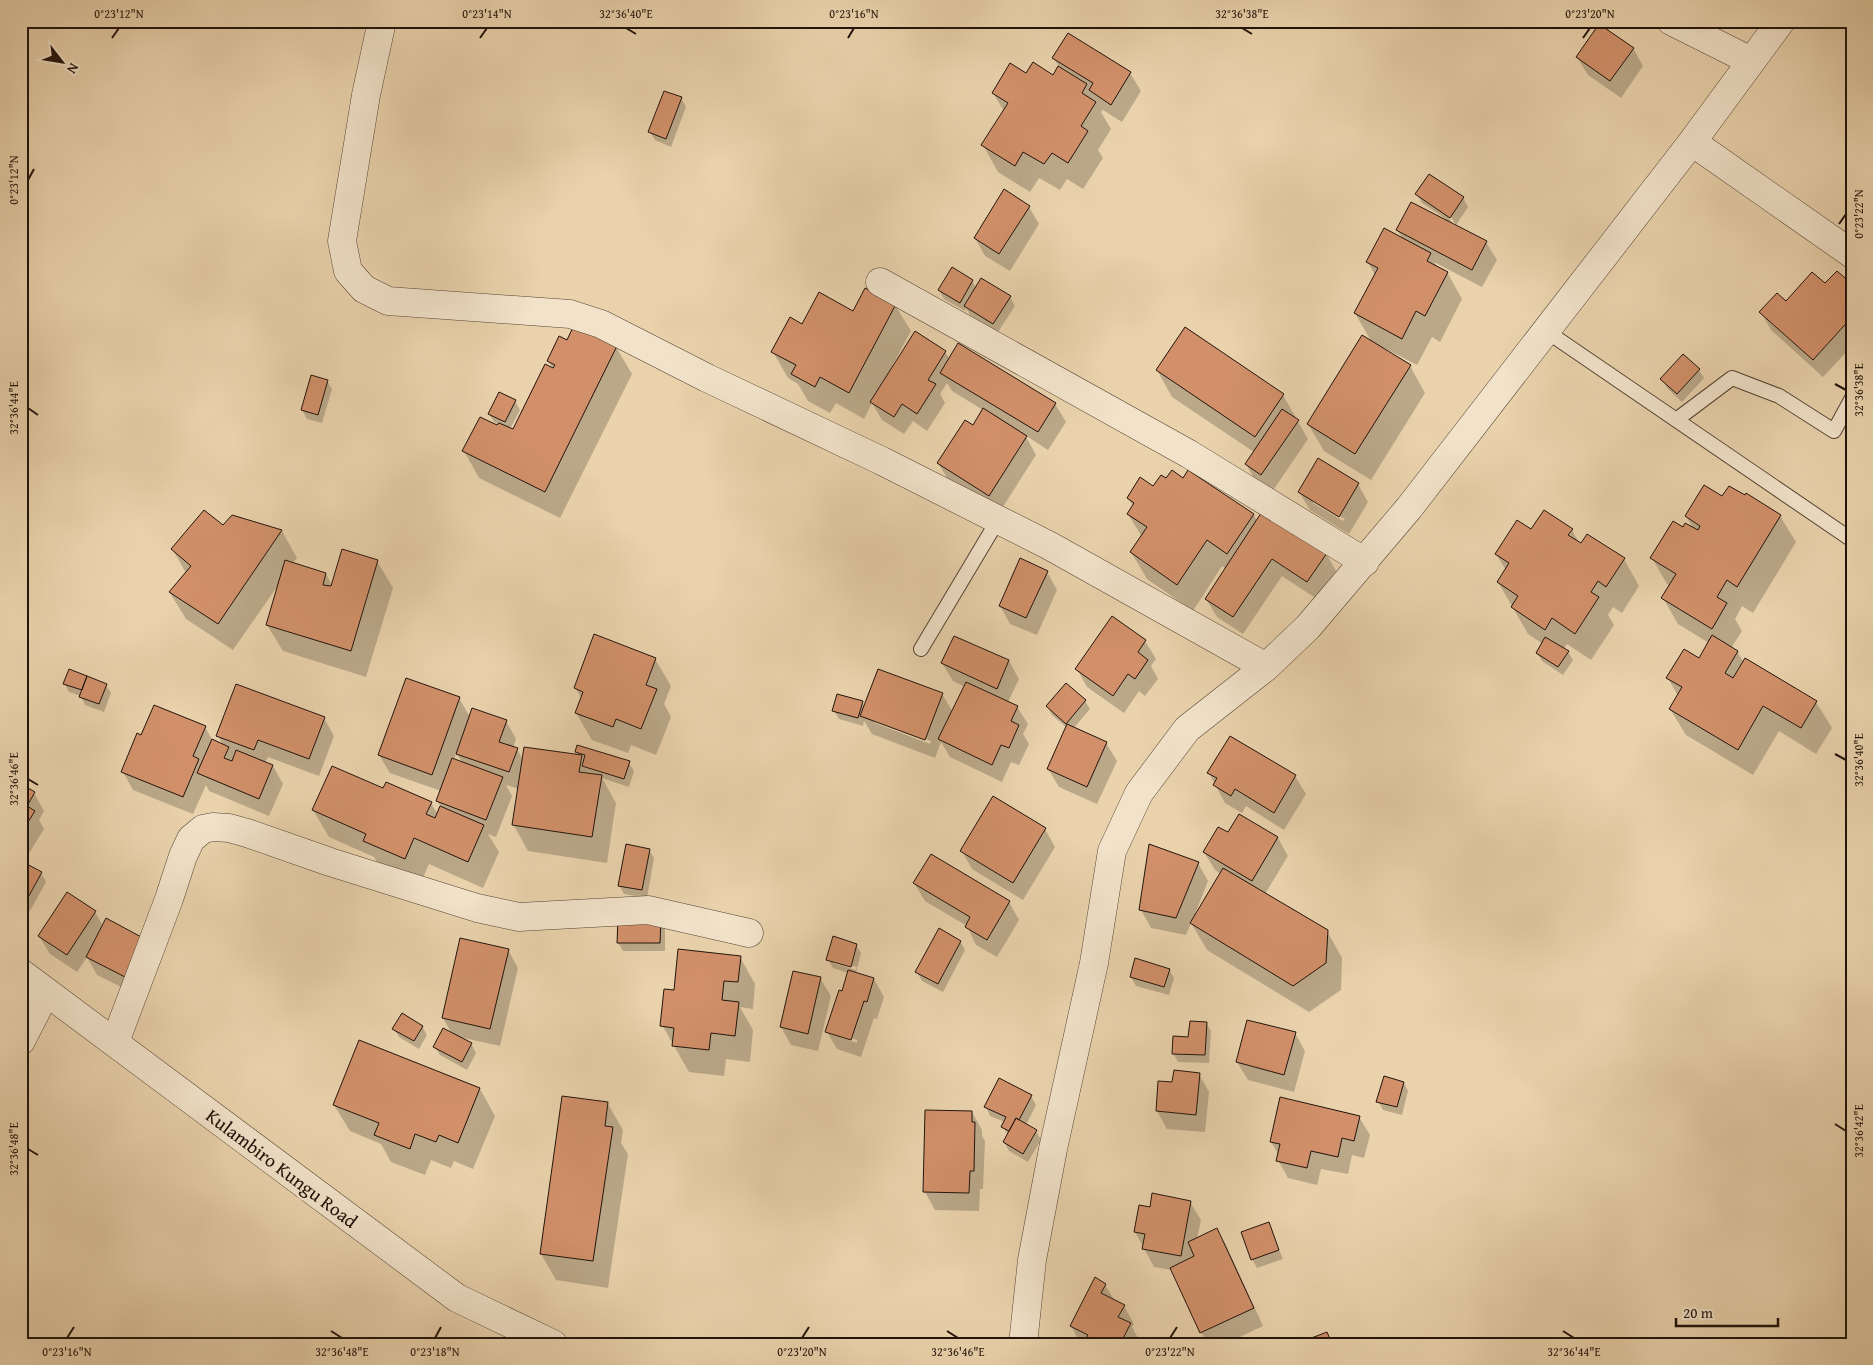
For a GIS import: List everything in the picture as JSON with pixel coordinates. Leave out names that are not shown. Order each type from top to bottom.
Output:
[{"type":"street","points":[[382,21],[366,95],[342,241],[348,271],[364,289],[388,301],[570,314],[601,324],[707,378],[882,461],[1050,546],[1266,667]]},
{"type":"street","points":[[1671,21],[1751,62]]},
{"type":"street","points":[[1023,1344],[1032,1260],[1053,1149],[1094,963],[1112,851],[1138,793],[1187,729],[1266,667],[1308,627],[1365,562],[1409,508],[1692,142],[1781,21]]},
{"type":"street","points":[[1692,142],[1852,254]]},
{"type":"street","points":[[880,282],[1189,454],[1365,562]]},
{"type":"street","points":[[115,1042],[169,899],[183,856],[191,839],[202,829],[214,826],[229,828],[330,862],[494,912],[519,917],[648,910],[749,933]]},
{"type":"street","name":"Kulambiro Kungu Road","points":[[21,974],[458,1298],[553,1344]]},
{"type":"street","points":[[21,1041],[46,992]]},
{"type":"lane","points":[[1546,331],[1852,540]]},
{"type":"lane","points":[[1676,420],[1732,378],[1779,396],[1834,431],[1852,398]]},
{"type":"lane","points":[[921,649],[998,520]]},
{"type":"building","points":[[1599,24],[1634,48],[1610,81],[1576,57]]},
{"type":"building","points":[[1068,33],[1131,72],[1111,105],[1089,90],[1093,83],[1052,58]]},
{"type":"building","points":[[1033,62],[1053,75],[1058,66],[1087,84],[1082,93],[1096,102],[1081,126],[1088,131],[1068,163],[1052,153],[1044,164],[1023,152],[1015,166],[981,145],[1008,103],[992,93],[1010,63],[1026,73]]},
{"type":"building","points":[[664,91],[682,97],[666,139],[648,132]]},
{"type":"building","points":[[1429,174],[1464,197],[1450,218],[1415,194]]},
{"type":"building","points":[[1004,189],[1030,206],[999,254],[974,238]]},
{"type":"building","points":[[1411,202],[1487,241],[1472,270],[1396,230]]},
{"type":"building","points":[[1384,228],[1431,253],[1427,261],[1448,272],[1425,316],[1416,311],[1402,339],[1354,313],[1378,268],[1366,262]]},
{"type":"building","points":[[952,267],[973,280],[960,303],[938,290]]},
{"type":"building","points":[[1837,271],[1852,284],[1852,317],[1813,360],[1759,312],[1777,293],[1786,301],[1812,272],[1825,283]]},
{"type":"building","points":[[981,278],[1011,296],[993,324],[964,306]]},
{"type":"building","points":[[865,288],[896,304],[849,393],[820,377],[815,387],[791,374],[796,365],[771,352],[790,317],[802,324],[819,292],[853,311]]},
{"type":"building","points":[[574,325],[617,346],[545,492],[462,451],[480,417],[497,425],[499,423],[513,429],[545,364],[553,368],[555,365],[547,361],[559,336],[567,340]]},
{"type":"building","points":[[1185,327],[1284,394],[1255,437],[1156,370]]},
{"type":"building","points":[[915,331],[946,351],[928,380],[936,384],[917,414],[902,404],[894,417],[870,402]]},
{"type":"building","points":[[1362,335],[1411,365],[1355,454],[1307,424]]},
{"type":"building","points":[[958,343],[1056,403],[1038,432],[940,373]]},
{"type":"building","points":[[1683,354],[1700,369],[1677,394],[1660,379]]},
{"type":"building","points":[[311,375],[328,380],[318,415],[301,410]]},
{"type":"building","points":[[499,392],[516,400],[505,422],[488,414]]},
{"type":"building","points":[[983,408],[1027,436],[989,496],[937,463],[965,420],[973,425]]},
{"type":"building","points":[[1282,409],[1299,420],[1261,475],[1245,464]]},
{"type":"building","points":[[1318,458],[1359,483],[1339,517],[1298,492]]},
{"type":"building","points":[[1172,470],[1183,478],[1188,470],[1254,514],[1227,554],[1207,540],[1177,585],[1130,552],[1147,527],[1127,514],[1134,503],[1127,498],[1140,477],[1153,486],[1161,475],[1166,478]]},
{"type":"building","points":[[1704,485],[1722,496],[1729,486],[1745,495],[1746,493],[1781,515],[1737,587],[1727,580],[1717,597],[1727,603],[1712,629],[1661,598],[1676,574],[1650,558],[1673,521],[1683,527],[1685,523],[1698,530],[1700,526],[1685,516]]},
{"type":"building","points":[[204,510],[223,525],[232,515],[282,530],[218,624],[169,592],[191,566],[171,549]]},
{"type":"building","points":[[1263,510],[1327,553],[1307,582],[1272,559],[1233,617],[1205,599]]},
{"type":"building","points":[[1544,510],[1573,529],[1568,535],[1581,543],[1587,534],[1625,558],[1606,587],[1598,581],[1591,592],[1599,597],[1575,634],[1552,618],[1545,630],[1511,607],[1518,596],[1497,582],[1509,563],[1495,554],[1517,520],[1531,529]]},
{"type":"building","points":[[342,549],[378,560],[351,651],[266,625],[285,560],[326,573],[323,585],[331,586]]},
{"type":"building","points":[[1020,558],[1048,571],[1026,618],[999,606]]},
{"type":"building","points":[[1112,616],[1146,640],[1138,652],[1148,660],[1135,679],[1128,674],[1113,696],[1075,669]]},
{"type":"building","points":[[594,634],[656,658],[646,685],[657,689],[641,729],[616,719],[613,727],[575,713],[583,692],[574,688]]},
{"type":"building","points":[[1712,635],[1738,651],[1725,673],[1733,678],[1745,658],[1817,701],[1801,728],[1763,706],[1738,750],[1669,709],[1682,687],[1666,678],[1684,649],[1699,658]]},
{"type":"building","points":[[954,636],[1009,660],[997,689],[941,663]]},
{"type":"building","points":[[1545,637],[1569,651],[1558,667],[1536,653]]},
{"type":"building","points":[[69,669],[87,676],[82,690],[63,684]]},
{"type":"building","points":[[878,669],[943,693],[925,740],[860,716]]},
{"type":"building","points":[[87,676],[107,684],[99,704],[79,697]]},
{"type":"building","points":[[406,678],[460,697],[432,775],[378,755]]},
{"type":"building","points":[[966,682],[1018,706],[1011,721],[1019,725],[1009,748],[1001,745],[992,765],[938,739]]},
{"type":"building","points":[[1066,683],[1086,700],[1066,724],[1046,706]]},
{"type":"building","points":[[236,684],[325,717],[309,759],[258,740],[254,750],[216,736]]},
{"type":"building","points":[[837,694],[863,701],[858,718],[832,711]]},
{"type":"building","points":[[154,705],[206,726],[193,756],[199,759],[183,797],[121,772],[137,733],[141,735]]},
{"type":"building","points":[[472,708],[507,720],[499,742],[518,748],[509,772],[456,754]]},
{"type":"building","points":[[1067,724],[1107,742],[1087,787],[1047,769]]},
{"type":"building","points":[[1230,736],[1296,775],[1274,813],[1235,789],[1231,796],[1213,785],[1217,778],[1207,773]]},
{"type":"building","points":[[212,739],[229,747],[224,758],[232,761],[236,750],[273,765],[259,799],[197,773]]},
{"type":"building","points":[[577,745],[630,761],[624,779],[582,766],[585,755],[575,752]]},
{"type":"building","points":[[524,747],[582,755],[579,772],[602,775],[592,837],[512,825]]},
{"type":"building","points":[[452,758],[503,777],[486,820],[436,801]]},
{"type":"building","points":[[332,766],[383,788],[386,782],[432,802],[426,814],[435,818],[440,806],[484,825],[468,862],[414,838],[405,859],[363,841],[366,834],[312,810]]},
{"type":"building","points":[[21,784],[35,792],[27,806],[35,811],[21,833]]},
{"type":"building","points":[[993,796],[1046,828],[1013,883],[960,851]]},
{"type":"building","points":[[1239,814],[1278,837],[1252,881],[1203,852],[1218,827],[1228,832]]},
{"type":"building","points":[[626,844],[650,849],[642,890],[618,886]]},
{"type":"building","points":[[1149,844],[1199,862],[1176,918],[1139,910]]},
{"type":"building","points":[[931,854],[1010,901],[987,940],[965,927],[970,917],[913,883]]},
{"type":"building","points":[[21,861],[42,872],[25,903],[21,901]]},
{"type":"building","points":[[1223,868],[1328,930],[1326,963],[1293,986],[1190,923]]},
{"type":"building","points":[[67,892],[96,911],[67,955],[38,936]]},
{"type":"building","points":[[106,918],[145,939],[125,977],[86,957]]},
{"type":"building","points":[[618,918],[661,919],[660,943],[617,943]]},
{"type":"building","points":[[939,928],[961,941],[938,984],[915,972]]},
{"type":"building","points":[[833,936],[857,944],[851,967],[826,960]]},
{"type":"building","points":[[460,938],[509,949],[490,1029],[442,1018]]},
{"type":"building","points":[[678,949],[741,956],[738,982],[724,981],[722,1000],[739,1002],[735,1036],[711,1033],[709,1050],[672,1046],[674,1028],[660,1026],[664,989],[674,990]]},
{"type":"building","points":[[1135,958],[1170,969],[1164,987],[1130,977]]},
{"type":"building","points":[[848,970],[874,978],[867,1002],[864,1001],[851,1040],[825,1032],[839,990],[842,991]]},
{"type":"building","points":[[793,971],[821,977],[808,1034],[780,1027]]},
{"type":"building","points":[[402,1013],[423,1026],[414,1041],[392,1029]]},
{"type":"building","points":[[1247,1020],[1296,1032],[1284,1075],[1236,1062]]},
{"type":"building","points":[[1190,1021],[1207,1022],[1205,1055],[1172,1054],[1173,1036],[1188,1037]]},
{"type":"building","points":[[443,1028],[472,1043],[462,1062],[433,1047]]},
{"type":"building","points":[[359,1040],[480,1088],[458,1143],[439,1135],[436,1142],[415,1134],[410,1149],[374,1135],[379,1123],[333,1105]]},
{"type":"building","points":[[1174,1070],[1200,1073],[1196,1115],[1156,1111],[1158,1081],[1172,1082]]},
{"type":"building","points":[[1384,1076],[1404,1082],[1397,1107],[1376,1102]]},
{"type":"building","points":[[999,1078],[1032,1095],[1019,1120],[1016,1118],[1009,1131],[1001,1127],[1006,1117],[984,1107]]},
{"type":"building","points":[[562,1096],[608,1102],[605,1126],[613,1127],[593,1261],[540,1254]]},
{"type":"building","points":[[1280,1097],[1360,1116],[1354,1141],[1342,1138],[1338,1157],[1311,1151],[1307,1168],[1276,1161],[1280,1144],[1270,1142]]},
{"type":"building","points":[[925,1110],[972,1111],[972,1122],[975,1122],[974,1171],[970,1171],[969,1193],[923,1192]]},
{"type":"building","points":[[1016,1118],[1037,1130],[1023,1154],[1003,1142]]},
{"type":"building","points":[[1152,1193],[1191,1201],[1181,1256],[1142,1249],[1145,1234],[1134,1232],[1139,1205],[1150,1207]]},
{"type":"building","points":[[1269,1222],[1279,1250],[1251,1260],[1241,1232]]},
{"type":"building","points":[[1217,1228],[1254,1308],[1200,1333],[1170,1268],[1194,1256],[1188,1242]]},
{"type":"building","points":[[1095,1277],[1106,1284],[1101,1293],[1125,1305],[1118,1317],[1131,1323],[1120,1344],[1090,1344],[1091,1341],[1086,1338],[1088,1335],[1070,1326]]},
{"type":"building","points":[[1327,1332],[1332,1344],[1296,1344]]}]
